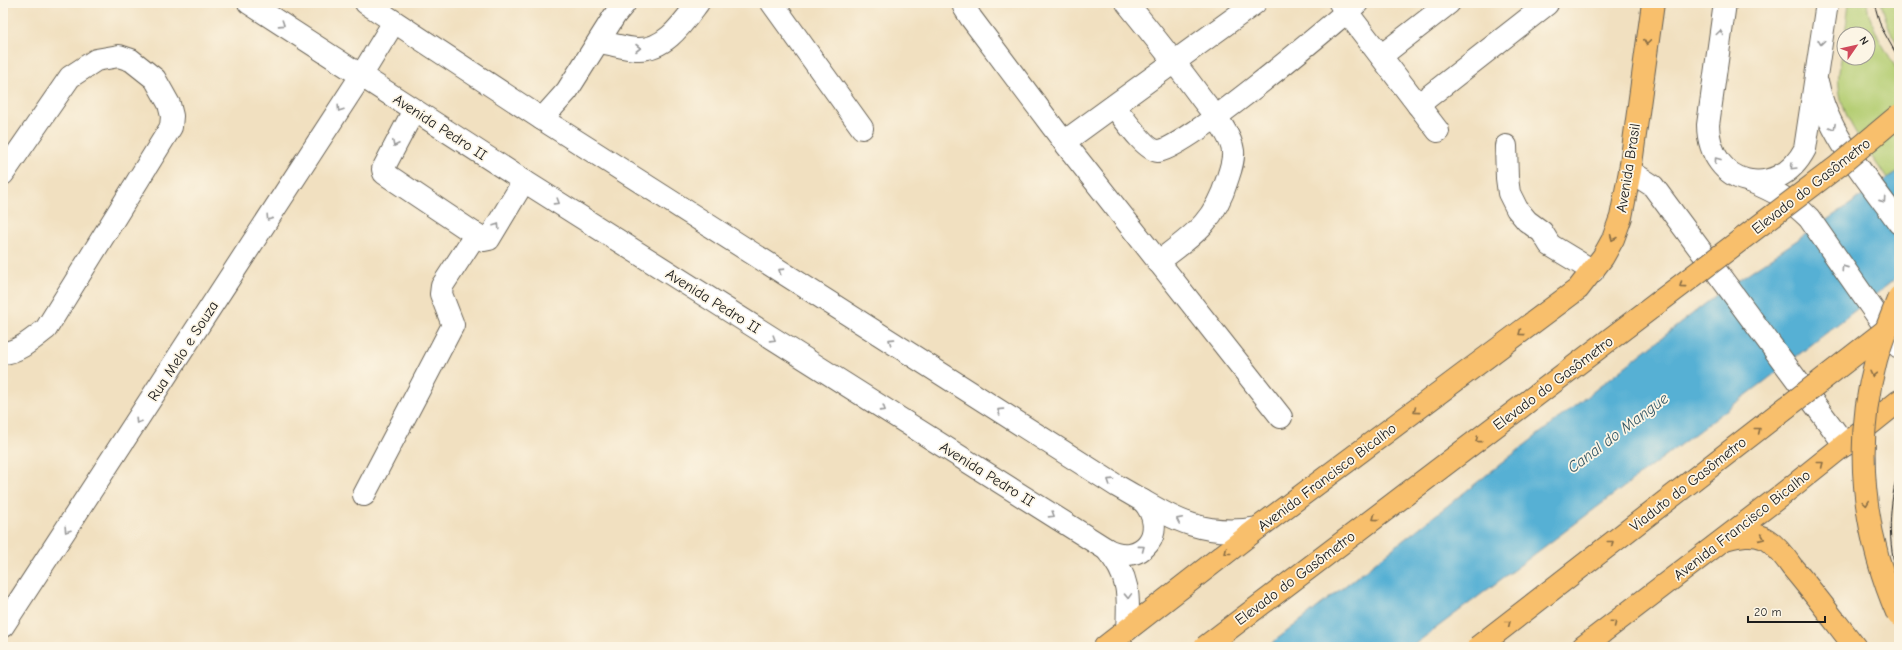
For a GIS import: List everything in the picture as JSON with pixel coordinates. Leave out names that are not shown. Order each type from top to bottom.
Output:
[{"type":"main road","name":"Avenida Brasil","points":[[1552,310],[1578,289],[1603,257],[1613,239],[1621,217],[1630,171],[1653,3]]},
{"type":"main road","name":"Elevado do Gasômetro","points":[[1205,647],[1820,181],[1899,115]]},
{"type":"main road","points":[[1898,615],[1890,596],[1873,541],[1863,473],[1865,416],[1871,381],[1882,342],[1899,297]]},
{"type":"main road","name":"Avenida Francisco Bicalho","points":[[1105,647],[1258,528],[1552,310]]},
{"type":"main road","name":"Viaduto do Gasômetro","points":[[1478,647],[1899,320]]},
{"type":"main road","name":"Avenida Francisco Bicalho","points":[[1583,647],[1845,445],[1899,401]]},
{"type":"main road","points":[[1724,539],[1742,535],[1754,536],[1764,538],[1774,546],[1807,584],[1855,647]]},
{"type":"street","name":"Avenida Pedro II","points":[[249,3],[524,181],[1106,549],[1118,565],[1127,583],[1127,630]]},
{"type":"street","points":[[366,3],[542,119],[1117,486],[1179,520],[1204,529],[1233,532],[1258,528]]},
{"type":"street","points":[[542,119],[567,91],[600,42],[615,15],[625,3]]},
{"type":"street","points":[[600,42],[638,49],[656,46],[676,31],[698,3]]},
{"type":"street","points":[[772,3],[862,128]]},
{"type":"street","points":[[964,3],[964,7],[971,18],[1064,142],[1281,417]]},
{"type":"street","points":[[1127,3],[1215,117],[1229,140],[1233,150],[1232,163],[1223,193],[1212,215],[1200,230],[1158,262]]},
{"type":"street","points":[[1064,142],[1255,3]]},
{"type":"street","points":[[1381,56],[1449,3]]},
{"type":"street","points":[[1725,3],[1708,125],[1708,138],[1711,150],[1717,162],[1737,177],[1773,190],[1795,204],[1812,223],[1899,347]]},
{"type":"street","points":[[1749,181],[1762,182],[1776,178],[1788,171],[1798,161],[1805,149],[1827,3]]},
{"type":"street","points":[[1418,105],[1547,4]]},
{"type":"street","points":[[1114,106],[1145,144],[1157,151],[1169,149],[1215,117],[1348,6],[1381,56],[1438,131]]},
{"type":"street","name":"Rua Melo e Souza","points":[[3,626],[361,76],[394,22]]},
{"type":"street","points":[[3,174],[70,78],[96,60],[119,56],[131,60],[155,79],[163,91],[172,116],[171,127],[46,329],[31,341],[8,353],[3,353]]},
{"type":"street","points":[[1816,77],[1819,94],[1830,122],[1899,223]]},
{"type":"street","points":[[414,110],[384,169],[384,173],[484,240],[489,239],[524,181]]},
{"type":"street","points":[[1506,146],[1509,193],[1517,209],[1527,221],[1542,232],[1550,245],[1592,271]]},
{"type":"street","points":[[1630,171],[1653,186],[1845,445]]},
{"type":"street","points":[[364,495],[453,325],[441,294],[442,286],[476,234]]},
{"type":"street","points":[[1106,549],[1114,553],[1124,555],[1140,551],[1146,546],[1151,539],[1155,525],[1152,514],[1143,501]]},
{"type":"green space","points":[[1849,3],[1867,3],[1869,15],[1874,26],[1846,26]]},
{"type":"green space","points":[[1881,3],[1899,3],[1899,48],[1888,26]]},
{"type":"green space","points":[[1876,32],[1899,73],[1899,171],[1887,179],[1857,135],[1845,112],[1841,100],[1839,76],[1840,66],[1876,66]]},
{"type":"water","name":"Canal do Mangue","points":[[1899,171],[1899,276],[1765,381],[1411,647],[1267,647],[1719,293]]},
{"type":"tram line","points":[[1874,3],[1881,27],[1899,59]]},
{"type":"tram line","points":[[1899,468],[1893,495],[1890,524],[1892,552],[1899,579]]}]
